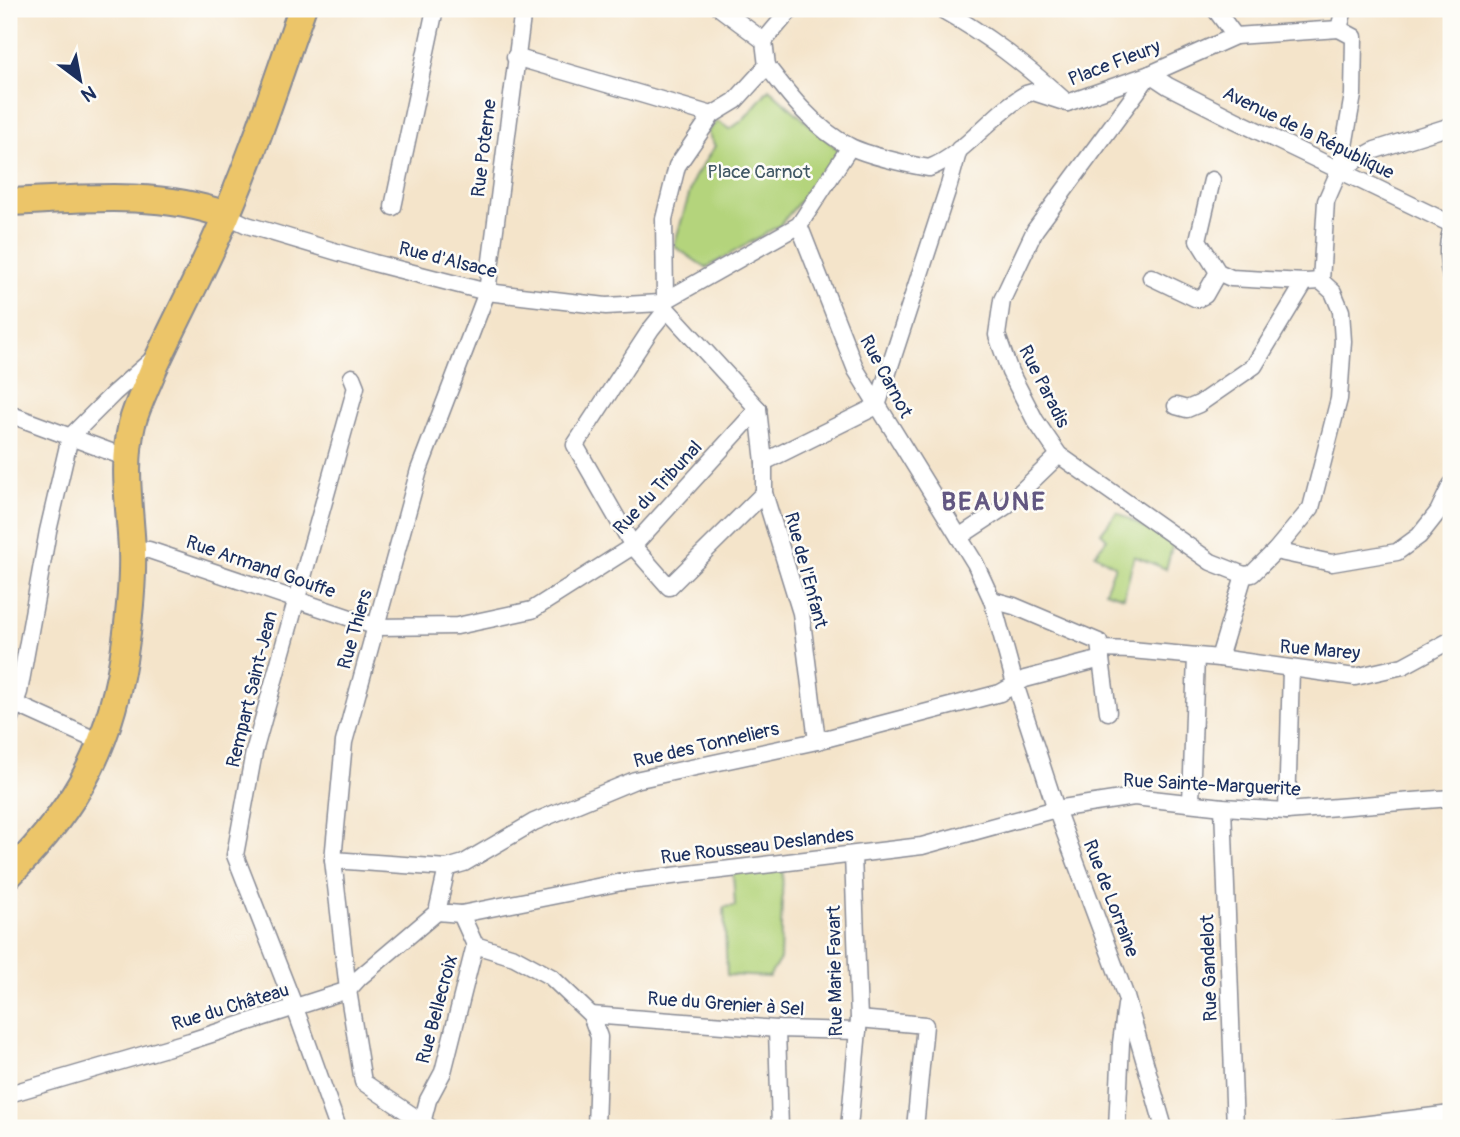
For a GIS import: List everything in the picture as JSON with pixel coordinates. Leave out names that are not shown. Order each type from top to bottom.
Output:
[{"type":"main road","points":[[9,875],[41,843],[63,813],[85,778],[102,743],[117,697],[130,604],[132,549],[127,458],[132,425],[138,404],[226,215],[302,9]]},
{"type":"main road","points":[[9,202],[139,199],[195,206],[226,215]]},
{"type":"street","points":[[393,207],[435,9]]},
{"type":"street","name":"Rue Poterne","points":[[487,292],[523,9]]},
{"type":"street","points":[[721,9],[764,41],[767,66],[791,98],[850,147],[929,168],[938,165],[959,149],[1026,94],[1033,92],[1067,103]]},
{"type":"street","points":[[764,41],[791,9]]},
{"type":"street","points":[[941,9],[979,30],[1006,50],[1067,103]]},
{"type":"street","points":[[1215,9],[1235,36]]},
{"type":"street","points":[[1176,406],[1187,409],[1199,404],[1254,366],[1313,281],[1326,201],[1340,169],[1353,95],[1354,37],[1339,29],[1344,9]]},
{"type":"street","name":"Place Fleury","points":[[1067,103],[1150,74],[1235,36],[1339,29]]},
{"type":"street","points":[[515,57],[712,115]]},
{"type":"street","points":[[764,493],[670,587],[633,546],[575,445],[665,303],[663,219],[677,166],[712,115],[735,101],[767,66]]},
{"type":"street","name":"Avenue de la République","points":[[1150,74],[1235,120],[1451,224]]},
{"type":"street","name":"Rue Paradis","points":[[1150,74],[1035,230],[1002,300],[997,335],[1010,372],[1035,420],[1059,455],[1211,562],[1244,575]]},
{"type":"street","points":[[1340,169],[1375,150],[1451,126]]},
{"type":"street","points":[[665,303],[799,225],[850,147]]},
{"type":"street","points":[[764,461],[877,406],[959,149]]},
{"type":"street","points":[[1212,180],[1198,240],[1218,272],[1231,278],[1313,281],[1333,292],[1341,311],[1343,341],[1339,398],[1311,508],[1275,551],[1252,574],[1244,575],[1219,658]]},
{"type":"street","name":"Rue d'Alsace","points":[[226,215],[247,225],[487,292],[606,306],[665,303]]},
{"type":"street","name":"Rue Carnot","points":[[799,225],[856,370],[975,563],[992,600]]},
{"type":"street","points":[[1451,232],[1451,278]]},
{"type":"street","points":[[1151,277],[1197,299],[1205,295],[1218,272]]},
{"type":"street","name":"Rue Thiers","points":[[426,1126],[363,1082],[348,990],[333,859],[344,742],[419,470],[487,292]]},
{"type":"street","points":[[665,303],[758,409]]},
{"type":"street","points":[[9,721],[70,437],[162,351]]},
{"type":"street","name":"Rempart Saint-Jean","points":[[338,1128],[295,1008],[235,855],[254,752],[355,387],[352,377]]},
{"type":"street","name":"Rue du Tribunal","points":[[377,628],[457,626],[532,610],[633,546],[758,409]]},
{"type":"street","name":"Rue de l'Enfant","points":[[758,409],[764,461],[764,493],[800,613],[817,741]]},
{"type":"street","points":[[9,414],[127,458]]},
{"type":"street","points":[[959,537],[1006,506],[1059,455]]},
{"type":"street","points":[[1275,551],[1332,563],[1398,552],[1419,537],[1438,512],[1451,485]]},
{"type":"street","name":"Rue Armand Gouffe","points":[[132,549],[149,550],[377,628]]},
{"type":"street","points":[[992,600],[1014,606],[1099,642],[1108,712]]},
{"type":"street","name":"Rue de Lorraine","points":[[992,600],[1015,684],[1056,809],[1126,997],[1164,1128]]},
{"type":"street","name":"Rue Marey","points":[[1101,654],[1130,649],[1355,677],[1403,666],[1451,640]]},
{"type":"street","name":"Rue des Tonneliers","points":[[333,859],[447,868],[464,863],[534,822],[635,780],[817,741],[1000,693],[1025,679],[1101,654]]},
{"type":"street","points":[[1191,802],[1196,656]]},
{"type":"street","points":[[1287,811],[1291,669]]},
{"type":"street","points":[[12,702],[102,743]]},
{"type":"street","name":"Rue Sainte-Marguerite","points":[[1056,809],[1134,797],[1287,811],[1451,798]]},
{"type":"street","name":"Rue Gandelot","points":[[1223,807],[1235,1128]]},
{"type":"street","name":"Rue Rousseau Deslandes","points":[[438,912],[461,914],[622,882],[922,846],[1056,809]]},
{"type":"street","name":"Rue Marie Favart","points":[[849,1128],[859,1025],[853,855]]},
{"type":"street","points":[[438,912],[447,868]]},
{"type":"street","name":"Rue du Château","points":[[9,1094],[348,990],[438,912]]},
{"type":"street","points":[[461,914],[475,945],[514,957],[551,977],[591,1015],[599,1037],[596,1128]]},
{"type":"street","name":"Rue Bellecroix","points":[[426,1126],[428,1100],[443,1072],[475,945]]},
{"type":"street","points":[[1117,1128],[1126,997]]},
{"type":"street","name":"Rue du Grenier à Sel","points":[[591,1015],[777,1030],[859,1025],[925,1025],[915,1128]]},
{"type":"street","points":[[777,1030],[780,1128]]},
{"type":"street","points":[[1337,1128],[1451,1114]]},
{"type":"green space","name":"Place Carnot","points":[[769,89],[841,152],[780,225],[706,268],[674,246],[694,178],[715,146],[707,132],[717,121],[730,129],[743,120]]},
{"type":"green space","points":[[1117,512],[1173,544],[1166,569],[1134,556],[1124,597],[1105,591],[1115,566],[1095,554],[1107,539],[1101,533]]},
{"type":"green space","points":[[783,867],[780,959],[769,977],[727,975],[724,907],[735,906],[733,872]]},
{"type":"district","name":"BEAUNE","points":[[994,501]]}]
